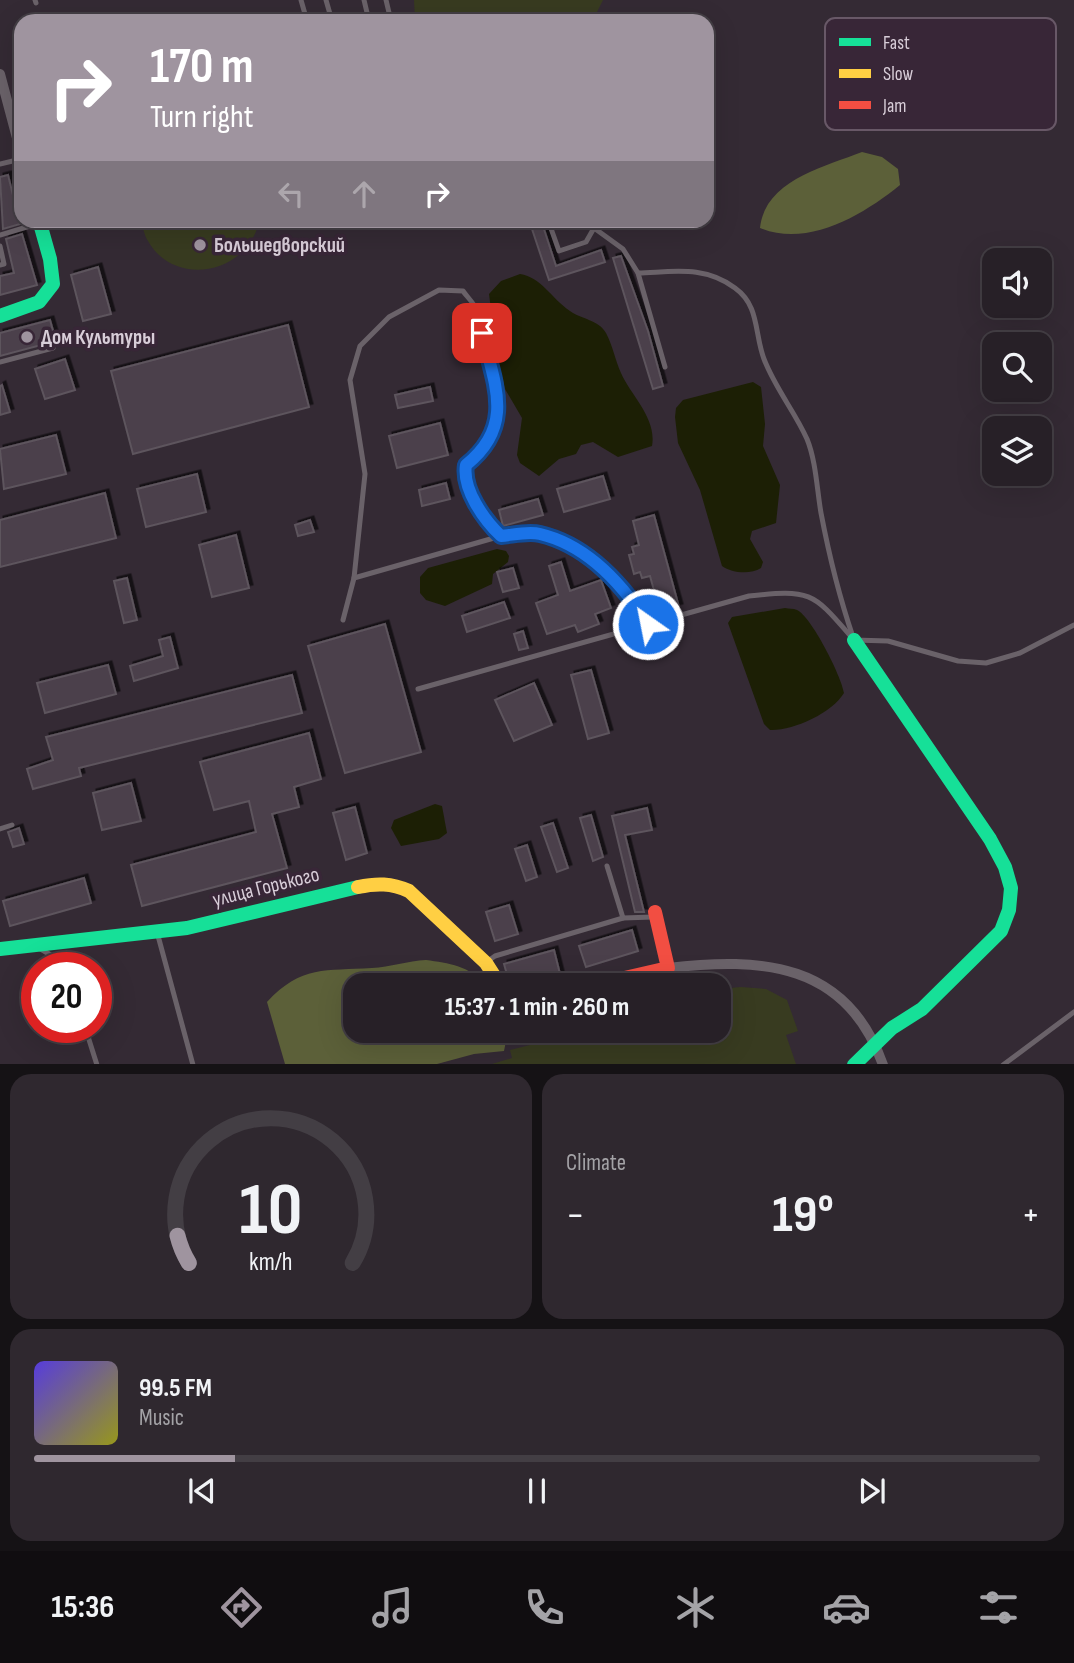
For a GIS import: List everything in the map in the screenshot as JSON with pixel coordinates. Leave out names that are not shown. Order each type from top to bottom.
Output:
[{"type":"street","points":[[0,74],[14,127]]},
{"type":"street","points":[[0,316],[33,307],[48,298],[53,286],[52,271],[41,228]]},
{"type":"street","points":[[854,640],[990,839],[1005,867],[1011,888],[1009,910],[1001,931],[922,1009],[892,1028],[855,1064]]},
{"type":"street","name":"улица Горького","points":[[0,949],[187,928],[376,883],[396,885],[409,891],[486,963],[492,973]]},
{"type":"street","points":[[656,915],[668,968]]},
{"type":"street","points":[[646,973],[668,968],[737,964],[773,965],[799,972],[828,989],[861,1022],[882,1064]]},
{"type":"lane","points":[[0,234],[20,228]]},
{"type":"lane","points":[[551,228],[559,251],[586,242],[594,228],[623,249],[638,273],[665,367]]},
{"type":"lane","points":[[0,246],[4,264],[0,265]]},
{"type":"lane","points":[[638,273],[686,269],[709,274],[735,287],[750,302],[759,346],[771,377],[807,440],[828,548],[854,640]]},
{"type":"lane","points":[[343,620],[354,578],[365,474],[350,380],[360,346],[389,317],[439,290],[463,291],[476,308],[499,414],[494,432],[481,453],[466,465],[464,478],[489,525],[501,536]]},
{"type":"lane","points":[[0,362],[53,348]]},
{"type":"lane","points":[[354,578],[501,536],[537,533],[572,545],[627,592],[648,624]]},
{"type":"lane","points":[[418,689],[749,596],[787,592],[818,598],[854,640],[888,641],[958,661],[986,663],[1020,653],[1074,625]]},
{"type":"lane","points":[[0,829],[12,825]]},
{"type":"lane","points":[[607,866],[623,918]]},
{"type":"lane","points":[[486,963],[495,956],[623,918],[656,915]]},
{"type":"lane","points":[[157,932],[193,1064]]},
{"type":"lane","points":[[34,945],[46,952]]},
{"type":"lane","points":[[1004,1064],[1074,1012]]},
{"type":"lane","points":[[90,1043],[97,1064]]},
{"type":"shaded area","points":[[414,0],[603,0],[596,14],[415,14]]},
{"type":"shaded area","points":[[862,152],[882,157],[898,169],[900,185],[852,217],[816,231],[778,233],[760,228],[764,212],[784,187],[814,170]]},
{"type":"shaded area","name":"Большедворский","points":[[144,228],[256,228],[241,253],[227,263],[210,268],[192,269],[175,265],[160,256],[147,239]]},
{"type":"shaded area","points":[[520,274],[534,279],[574,314],[603,329],[625,382],[651,426],[652,446],[618,457],[593,442],[581,445],[576,454],[559,459],[539,476],[520,463],[517,455],[522,418],[505,389],[497,356],[489,294],[501,281]]},
{"type":"shaded area","points":[[753,382],[761,387],[765,424],[763,446],[780,485],[776,523],[752,531],[750,539],[763,562],[761,568],[752,572],[741,572],[722,566],[700,490],[678,443],[675,417],[676,408],[683,400]]},
{"type":"shaded area","points":[[497,549],[506,551],[509,556],[508,562],[493,574],[492,584],[445,606],[426,600],[420,593],[420,577],[428,568]]},
{"type":"shaded area","points":[[785,608],[797,610],[810,623],[832,661],[844,693],[831,707],[811,719],[779,730],[770,730],[764,724],[728,623],[732,617]]},
{"type":"shaded area","points":[[435,804],[442,806],[447,833],[439,839],[401,846],[391,828],[394,820]]},
{"type":"shaded area","points":[[426,960],[451,964],[471,973],[343,973],[343,1043],[506,1043],[504,1051],[474,1054],[437,1064],[285,1064],[267,1002],[279,990],[315,972]]},
{"type":"shaded area","points":[[731,988],[766,989],[787,1000],[798,1031],[786,1035],[796,1064],[492,1064],[512,1058],[510,1050],[538,1043],[731,1043]]},
{"type":"building","points":[[8,175],[14,200],[14,226],[3,229],[0,177]]},
{"type":"building","points":[[532,228],[544,228],[556,266],[601,250],[605,262],[549,280]]},
{"type":"building","points":[[22,234],[37,285],[0,295],[0,276],[14,273],[6,239]]},
{"type":"building","points":[[621,256],[648,331],[663,386],[653,389],[613,258]]},
{"type":"building","points":[[98,267],[111,314],[83,321],[71,275]]},
{"type":"building","name":"Дом Культуры","points":[[50,320],[56,341],[0,356],[0,333]]},
{"type":"building","points":[[288,325],[309,407],[133,454],[111,371]]},
{"type":"building","points":[[65,359],[75,390],[45,399],[35,369]]},
{"type":"building","points":[[2,385],[10,412],[0,415],[0,386]]},
{"type":"building","points":[[430,387],[433,401],[398,408],[395,395]]},
{"type":"building","points":[[440,423],[448,455],[397,468],[389,436]]},
{"type":"building","points":[[56,435],[66,474],[4,489],[0,449]]},
{"type":"building","points":[[197,474],[206,512],[146,527],[137,489]]},
{"type":"building","points":[[603,476],[610,499],[564,512],[557,489]]},
{"type":"building","points":[[446,483],[450,499],[422,506],[419,490]]},
{"type":"building","points":[[105,493],[116,538],[0,567],[0,520]]},
{"type":"building","points":[[538,499],[543,515],[503,526],[499,510]]},
{"type":"building","points":[[654,515],[679,607],[660,612],[650,576],[642,578],[640,572],[634,574],[629,555],[634,554],[632,547],[639,545],[633,521]]},
{"type":"building","points":[[310,520],[314,532],[298,536],[295,525]]},
{"type":"building","points":[[236,535],[249,588],[212,597],[199,545]]},
{"type":"building","points":[[561,562],[570,591],[601,580],[611,608],[595,614],[599,624],[578,632],[575,625],[547,634],[536,603],[558,595],[549,566]]},
{"type":"building","points":[[513,568],[519,588],[503,592],[497,572]]},
{"type":"building","points":[[127,578],[137,620],[124,623],[114,581]]},
{"type":"building","points":[[504,602],[510,618],[467,632],[462,616]]},
{"type":"building","points":[[385,624],[421,752],[345,773],[308,646]]},
{"type":"building","points":[[523,631],[528,648],[519,650],[514,634]]},
{"type":"building","points":[[170,637],[178,668],[134,681],[130,666],[163,656],[159,640]]},
{"type":"building","points":[[108,665],[116,694],[45,713],[37,683]]},
{"type":"building","points":[[591,670],[609,733],[588,739],[571,675]]},
{"type":"building","points":[[292,675],[302,713],[79,768],[81,776],[33,789],[27,769],[53,760],[46,737]]},
{"type":"building","points":[[534,683],[552,725],[514,741],[495,700]]},
{"type":"building","points":[[309,733],[321,779],[294,787],[299,807],[272,814],[287,868],[142,906],[131,865],[256,832],[249,801],[214,810],[200,762]]},
{"type":"building","points":[[131,783],[141,821],[102,830],[93,793]]},
{"type":"building","points":[[355,807],[367,853],[346,860],[333,813]]},
{"type":"building","points":[[647,808],[652,830],[625,835],[644,912],[635,912],[612,816]]},
{"type":"building","points":[[591,815],[603,857],[593,861],[580,818]]},
{"type":"building","points":[[553,823],[568,868],[557,872],[541,827]]},
{"type":"building","points":[[19,828],[24,844],[13,847],[8,832]]},
{"type":"building","points":[[527,845],[537,877],[526,881],[515,849]]},
{"type":"building","points":[[84,878],[91,903],[10,926],[3,901]]},
{"type":"building","points":[[509,905],[518,934],[495,941],[486,912]]},
{"type":"building","points":[[632,930],[638,951],[586,967],[579,946]]},
{"type":"building","points":[[554,950],[560,973],[507,973],[504,964]]},
{"type":"traffic: fast","points":[[0,316],[39,302],[53,284],[50,259],[41,228]]},
{"type":"traffic: fast","points":[[854,640],[990,839],[1005,867],[1011,888],[1009,910],[1001,931],[922,1009],[892,1028],[855,1064]]},
{"type":"traffic: fast","points":[[0,949],[187,928],[358,887]]},
{"type":"traffic: slow","points":[[358,887],[384,885],[409,891],[486,963],[492,973]]},
{"type":"traffic: jam","points":[[646,973],[668,968],[655,912]]},
{"type":"place","name":"Большедворский","points":[[200,245]]},
{"type":"place","name":"Дом Культуры","points":[[27,337]]},
{"type":"route","points":[[482,333],[495,383],[499,414],[494,432],[481,453],[466,465],[464,478],[489,525],[501,536],[537,533],[572,545],[627,592],[648,624]]}]
